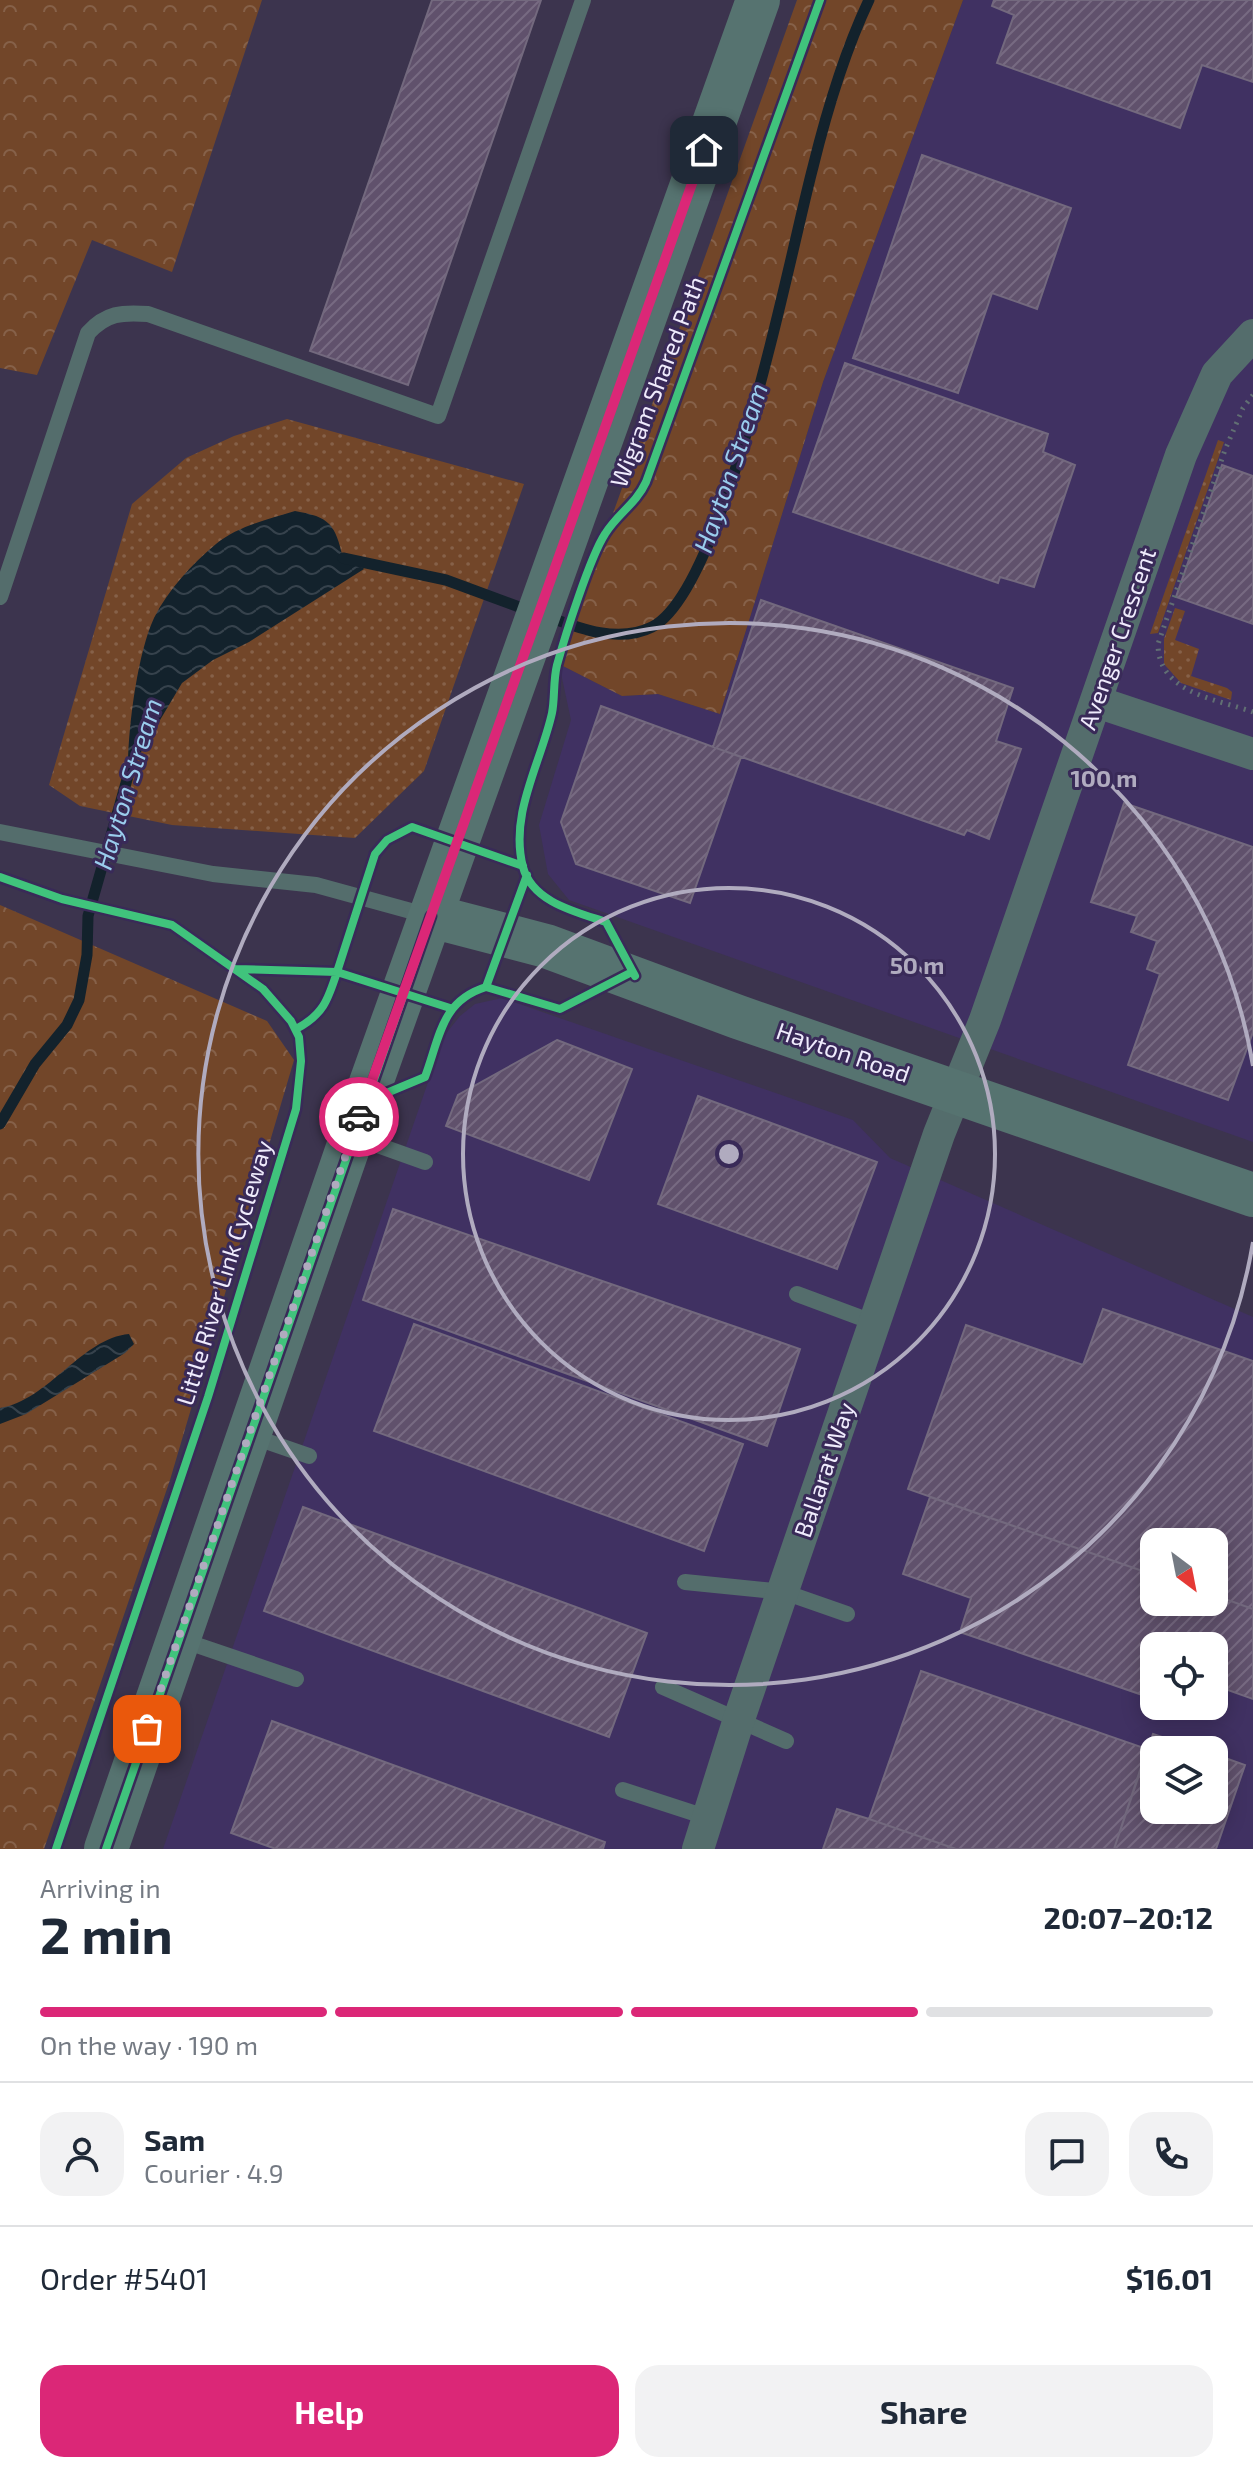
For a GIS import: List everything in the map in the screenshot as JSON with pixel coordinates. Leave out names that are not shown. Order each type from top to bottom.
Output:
[{"type":"main road","points":[[106,1849],[352,1136],[758,0]]},
{"type":"main road","name":"Hayton Road","points":[[431,916],[546,946],[1253,1195]]},
{"type":"street","name":"Avenger Crescent","points":[[958,1092],[1197,413],[1217,374],[1253,335]]},
{"type":"street","points":[[1097,702],[1253,754]]},
{"type":"street","name":"Ballarat Way","points":[[698,1849],[739,1719],[939,1134],[958,1092]]},
{"type":"lane","points":[[0,597],[88,333],[100,320],[122,312],[148,314],[438,416],[583,0]]},
{"type":"lane","points":[[0,832],[213,874],[316,885],[431,916]]},
{"type":"lane","points":[[352,1136],[425,1162]]},
{"type":"lane","points":[[797,1294],[875,1323]]},
{"type":"lane","points":[[250,1436],[309,1456]]},
{"type":"lane","points":[[685,1582],[784,1592],[847,1614]]},
{"type":"lane","points":[[177,1639],[296,1679]]},
{"type":"lane","points":[[663,1687],[786,1741]]},
{"type":"lane","points":[[623,1790],[709,1818]]},
{"type":"path","points":[[1253,395],[1243,408],[1225,450],[1158,644],[1162,667],[1178,686],[1253,712]]},
{"type":"shaded area","points":[[963,0],[1253,0],[1253,1142],[569,900],[548,874],[539,825],[571,720],[559,664],[622,696],[658,694],[720,714],[823,382]]},
{"type":"shaded area","points":[[502,998],[853,1120],[890,1158],[1253,1317],[1253,1849],[163,1849],[444,1036],[460,1016],[475,1004]]},
{"type":"green space","points":[[0,0],[262,0],[172,272],[92,240],[37,375],[0,368]]},
{"type":"green space","points":[[797,0],[963,0],[823,382],[720,714],[658,694],[622,696],[559,664]]},
{"type":"green space","points":[[287,419],[524,484],[424,771],[355,838],[172,825],[80,806],[49,785],[132,504],[186,458],[234,436]]},
{"type":"green space","points":[[1218,440],[1224,442],[1158,633],[1150,634]]},
{"type":"green space","points":[[1175,608],[1185,611],[1175,640],[1199,649],[1191,676],[1227,688],[1232,692],[1231,700],[1181,683],[1164,664],[1164,639]]},
{"type":"green space","points":[[0,905],[267,1021],[294,1060],[170,1480],[44,1849],[0,1849]]},
{"type":"water","points":[[295,511],[316,516],[329,524],[337,537],[343,558],[357,561],[364,569],[249,642],[213,660],[182,683],[128,774],[131,717],[138,673],[148,633],[160,608],[190,569],[225,538],[254,524]]},
{"type":"water","points":[[129,1334],[134,1344],[125,1353],[26,1414],[0,1424],[0,1408],[34,1394],[96,1346]]},
{"type":"building","points":[[432,0],[541,0],[408,385],[310,351]]},
{"type":"building","points":[[994,0],[1253,0],[1253,82],[1202,65],[1180,128],[997,63],[1014,15],[992,6]]},
{"type":"building","points":[[922,155],[1071,208],[1037,309],[992,293],[958,393],[853,358]]},
{"type":"building","points":[[845,363],[1048,434],[1043,452],[1075,465],[1034,587],[1000,577],[998,583],[793,512]]},
{"type":"building","points":[[1222,465],[1253,476],[1253,624],[1176,597]]},
{"type":"building","points":[[761,600],[1013,688],[996,741],[1021,749],[989,839],[967,830],[964,835],[713,747]]},
{"type":"building","points":[[601,706],[741,757],[690,903],[576,864],[561,822]]},
{"type":"building","points":[[1124,803],[1253,847],[1253,1032],[1228,1100],[1128,1065],[1160,974],[1147,969],[1157,941],[1131,932],[1137,916],[1091,902]]},
{"type":"building","points":[[557,1040],[632,1069],[589,1180],[446,1126],[458,1095]]},
{"type":"building","points":[[698,1096],[877,1162],[837,1269],[658,1204]]},
{"type":"building","points":[[393,1209],[800,1349],[767,1446],[363,1300]]},
{"type":"building","points":[[1103,1309],[1253,1361],[1253,1609],[1228,1600],[1228,1528],[1140,1528],[1140,1570],[908,1489],[966,1325],[1083,1365]]},
{"type":"building","points":[[414,1324],[743,1444],[704,1551],[374,1431]]},
{"type":"building","points":[[930,1497],[1140,1570],[1140,1616],[1228,1616],[1228,1600],[1253,1609],[1253,1699],[1228,1690],[1228,1632],[1140,1632],[1140,1694],[960,1632],[971,1598],[903,1574]]},
{"type":"building","points":[[303,1507],[647,1633],[609,1737],[264,1611]]},
{"type":"building","points":[[921,1671],[1140,1747],[1140,1770],[1114,1849],[956,1849],[869,1819]]},
{"type":"building","points":[[272,1721],[605,1842],[603,1849],[276,1849],[231,1833]]},
{"type":"building","points":[[1228,1759],[1245,1765],[1228,1814]]},
{"type":"building","points":[[1140,1772],[1140,1824],[1225,1824],[1216,1849],[1114,1849]]},
{"type":"building","points":[[837,1809],[869,1819],[956,1849],[823,1849]]},
{"type":"waterway","name":"Hayton Stream","points":[[546,616],[612,634],[639,632],[652,627],[679,600],[705,551],[752,415],[830,103],[869,0]]},
{"type":"waterway","name":"Hayton Stream","points":[[343,558],[446,580],[530,611]]},
{"type":"waterway","name":"Hayton Stream","points":[[0,1124],[35,1064],[67,1025],[79,1000],[87,955],[88,916],[132,762]]},
{"type":"cycle path","name":"Wigram Shared Path","points":[[635,976],[606,922],[557,904],[545,897],[528,879],[520,847],[523,808],[552,713],[557,665],[585,578],[605,534],[646,482],[820,0]]},
{"type":"cycle path","points":[[450,1008],[337,972],[375,854],[387,840],[412,827],[523,866]]},
{"type":"cycle path","points":[[486,987],[527,875]]},
{"type":"cycle path","name":"Little River Link Cycleway","points":[[0,877],[62,899],[172,925],[263,989],[291,1021],[299,1037],[301,1061],[296,1109],[208,1397],[56,1849]]},
{"type":"cycle path","points":[[106,1849],[431,916]]},
{"type":"cycle path","points":[[235,969],[337,972],[323,1006],[313,1018],[296,1029]]},
{"type":"cycle path","points":[[486,987],[560,1009],[628,974]]},
{"type":"cycle path","points":[[365,1102],[425,1077],[444,1022],[451,1011],[471,993],[486,987]]},
{"type":"way so far","points":[[147,1729],[359,1117]]},
{"type":"route","points":[[359,1117],[704,150]]}]
